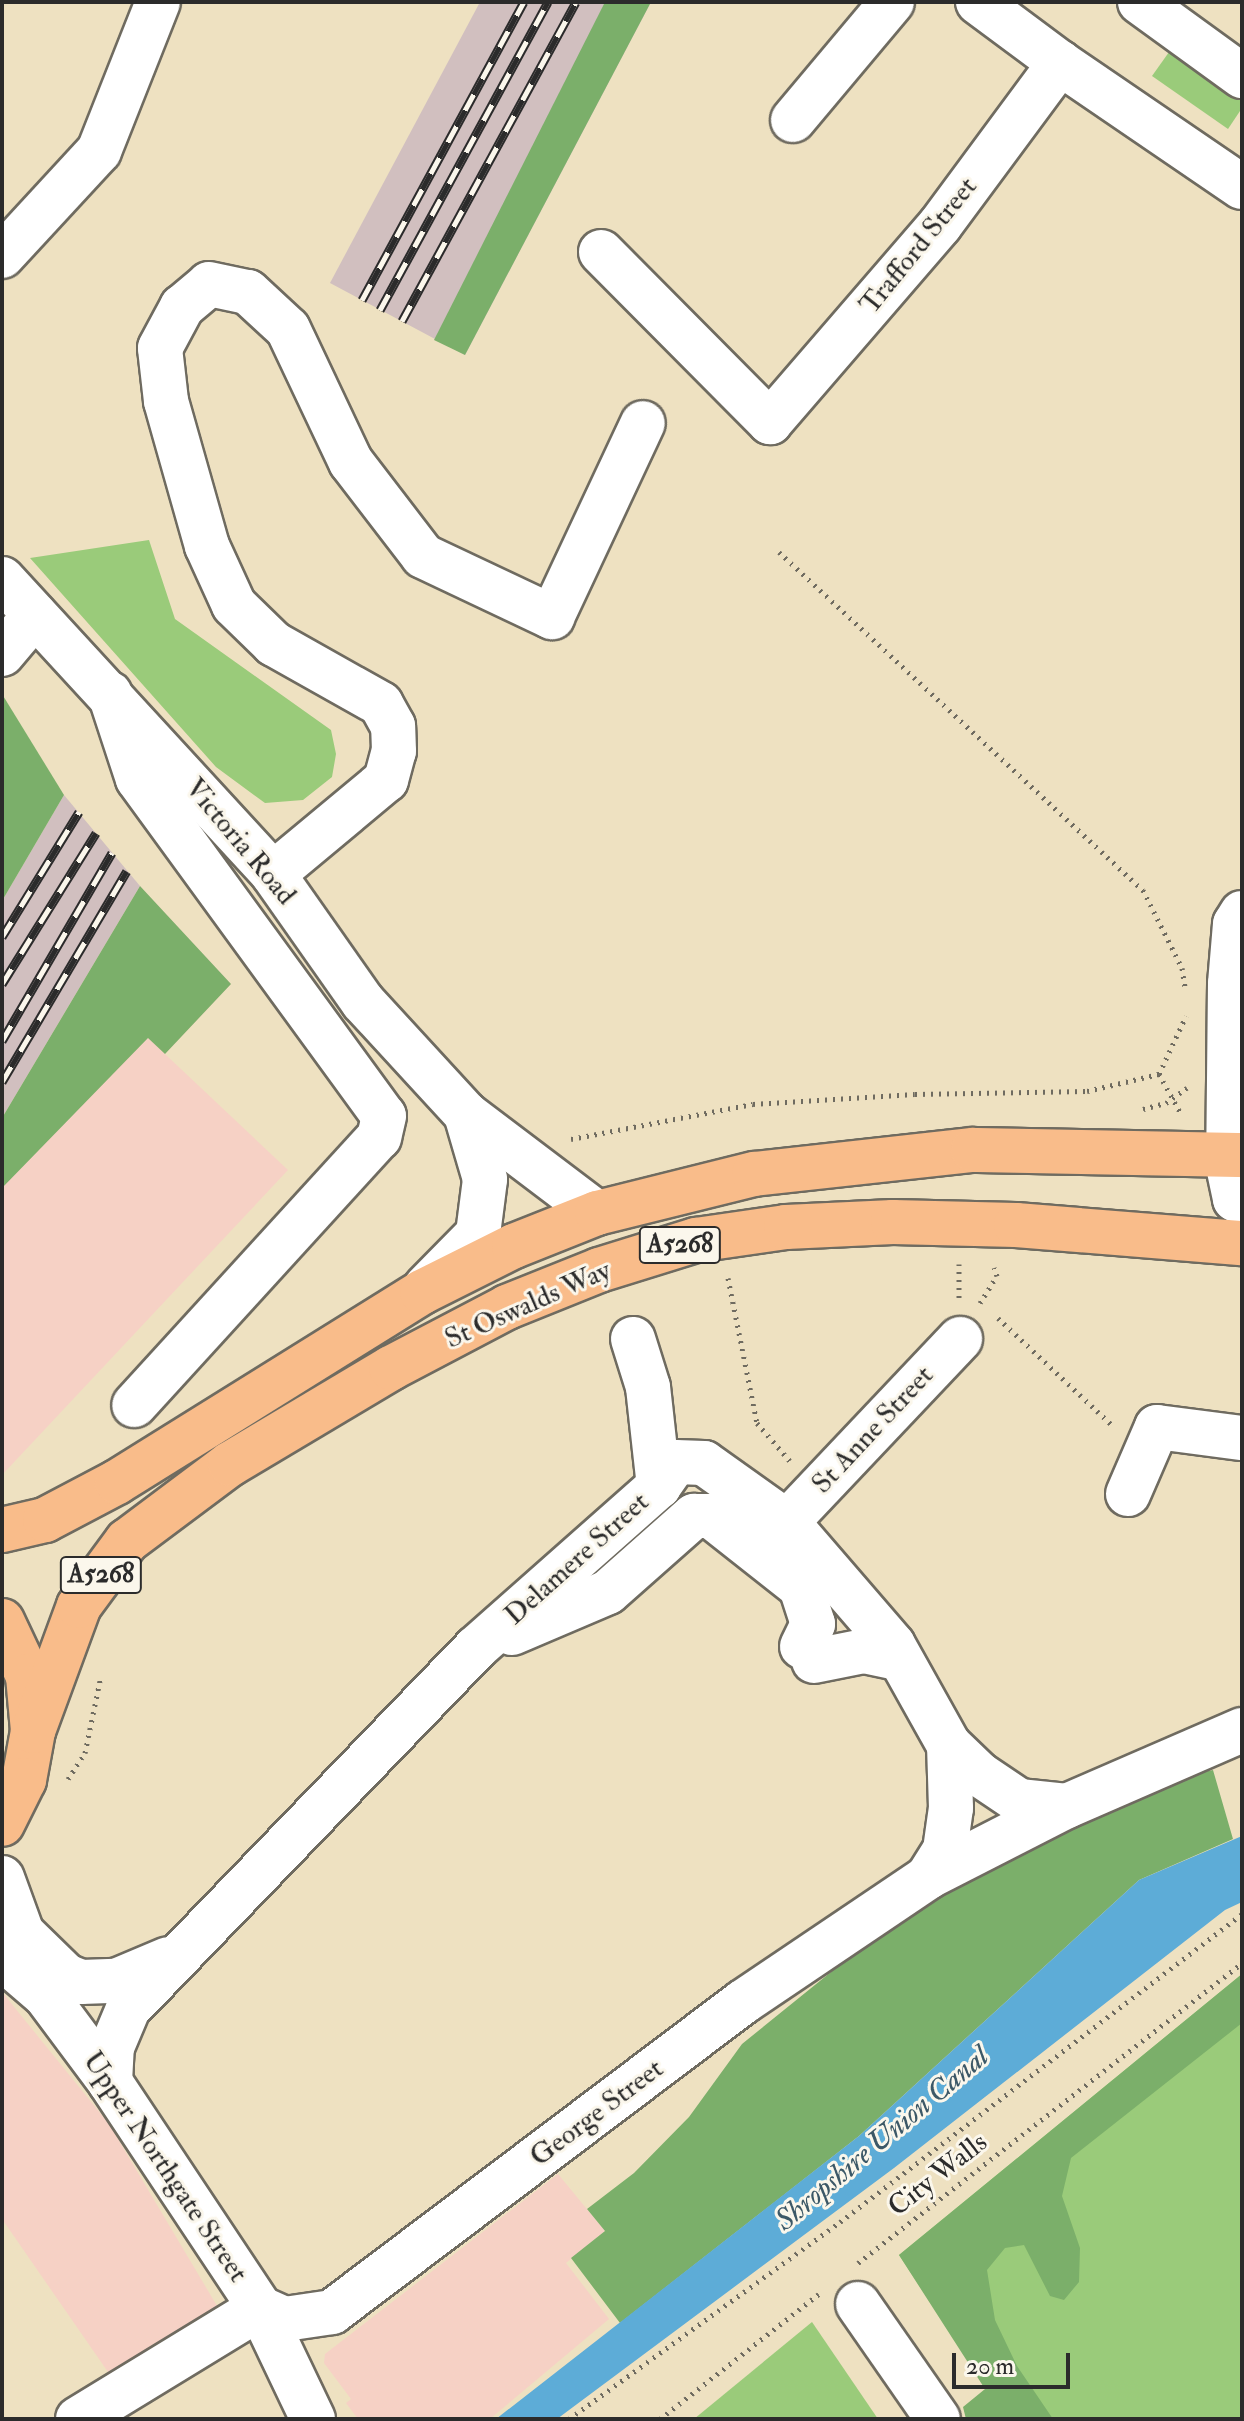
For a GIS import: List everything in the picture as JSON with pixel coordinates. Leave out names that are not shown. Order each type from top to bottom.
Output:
[{"type":"highway","name":"St Oswalds Way","points":[[2,1530],[45,1520],[117,1482],[422,1292],[514,1246],[597,1213],[754,1174],[973,1150],[1238,1180]]},
{"type":"highway","name":"St Oswalds Way","points":[[33,1731],[79,1606],[127,1541],[230,1464],[507,1307],[599,1270],[696,1240],[786,1227],[969,1223],[1180,1235],[1242,1243]]},
{"type":"highway","name":"A5268","points":[[2,1621],[28,1676],[33,1731],[24,1780],[2,1824]]},
{"type":"street","points":[[2,256],[99,151],[158,2]]},
{"type":"street","points":[[793,120],[892,2]]},
{"type":"street","points":[[978,2],[1060,63],[1242,187]]},
{"type":"street","points":[[1140,2],[1242,76]]},
{"type":"street","name":"Trafford Street","points":[[601,252],[770,422],[940,225],[1060,63]]},
{"type":"street","points":[[273,874],[386,780],[394,751],[393,726],[381,704],[274,644],[234,605],[207,546],[166,401],[160,348],[182,307],[209,284],[248,292],[288,329],[351,462],[423,556],[552,617],[643,423]]},
{"type":"street","name":"Victoria Road","points":[[2,579],[273,874],[363,1002],[466,1114],[597,1213]]},
{"type":"street","points":[[2,654],[35,615]]},
{"type":"street","points":[[110,694],[138,779],[384,1116],[379,1137],[134,1405]]},
{"type":"street","points":[[1180,1235],[1238,1180],[1230,984],[1235,924],[1242,913]]},
{"type":"street","name":"Victoria Road","points":[[422,1292],[478,1234],[485,1179],[466,1114]]},
{"type":"street","name":"St Anne Street","points":[[787,1522],[960,1338]]},
{"type":"street","points":[[633,1339],[648,1387],[659,1486]]},
{"type":"street","points":[[1135,1478],[1157,1427],[1242,1438]]},
{"type":"street","name":"Delamere Street","points":[[110,2082],[112,2047],[128,2009],[476,1648],[659,1486],[676,1462],[704,1463],[787,1522],[862,1607],[898,1658],[949,1745],[1019,1801],[1067,1806]]},
{"type":"street","points":[[476,1648],[608,1592],[694,1516],[711,1516],[801,1587],[813,1624],[808,1654],[864,1651],[898,1658]]},
{"type":"street","name":"George Street","points":[[260,2308],[285,2319],[332,2312],[743,2002],[928,1877],[1067,1806],[1242,1730]]},
{"type":"street","name":"Delamere Street","points":[[949,1745],[951,1808]]},
{"type":"street","name":"George Street","points":[[928,1877],[945,1850],[951,1808]]},
{"type":"street","name":"Delamere Street","points":[[2,1878],[22,1933],[66,1976],[91,1983],[135,1976],[191,1947]]},
{"type":"street","name":"Upper Northgate Street","points":[[2,1958],[46,1996],[110,2082],[260,2308],[307,2407]]},
{"type":"street","points":[[845,2287],[938,2419]]},
{"type":"street","points":[[78,2419],[260,2308]]},
{"type":"street","name":"Upper Northgate Street","points":[[307,2407],[302,2355],[310,2336],[332,2312]]},
{"type":"path","points":[[779,552],[1143,890],[1182,968],[1187,996]]},
{"type":"path","points":[[568,1138],[662,1125],[753,1104],[915,1094],[1087,1091],[1159,1074],[1189,1010]]},
{"type":"path","points":[[960,1338],[997,1276],[988,1253]]},
{"type":"path","points":[[724,1264],[757,1423],[816,1490]]},
{"type":"path","points":[[960,1338],[993,1313],[1131,1443],[1135,1478]]},
{"type":"path","points":[[85,1753],[104,1663]]},
{"type":"path","points":[[569,2419],[840,2222],[1242,1914]]},
{"type":"path","name":"City Walls","points":[[660,2419],[845,2287],[1242,1963]]},
{"type":"shaded area","points":[[480,2],[651,2],[465,355],[330,283]]},
{"type":"shaded area","points":[[64,795],[140,886],[2,1118],[2,901]]},
{"type":"shaded area","points":[[140,886],[231,984],[165,1054],[288,1170],[2,1475],[2,1118]]},
{"type":"shaded area","points":[[2,1992],[109,2124],[223,2316],[108,2372],[2,2219]]},
{"type":"shaded area","points":[[558,2174],[605,2231],[566,2263],[609,2319],[490,2419],[358,2419],[346,2403],[351,2399],[324,2363],[325,2354]]},
{"type":"green space","points":[[605,2],[651,2],[465,355],[434,340]]},
{"type":"green space","points":[[1179,38],[1242,81],[1242,108],[1228,129],[1152,76]]},
{"type":"green space","points":[[149,540],[175,619],[331,730],[336,754],[332,777],[303,800],[265,803],[216,767],[30,558]]},
{"type":"green space","points":[[2,694],[64,795],[2,901]]},
{"type":"green space","points":[[140,886],[231,984],[165,1054],[148,1038],[2,1188],[2,1118]]},
{"type":"green space","points":[[1213,1770],[1233,1839],[1139,1880],[859,2136],[620,2323],[571,2258],[605,2231],[587,2209],[634,2173],[689,2117],[742,2044],[909,1909],[1155,1782]]},
{"type":"green space","points":[[1242,1974],[1242,2419],[1008,2419],[899,2255]]},
{"type":"green space","points":[[1242,1974],[1242,2023],[1071,2158],[1062,2196],[1080,2248],[1079,2282],[1064,2300],[1050,2296],[1024,2245],[1005,2248],[987,2270],[995,2320],[1017,2366],[1053,2419],[966,2419],[963,2407],[985,2389],[899,2255]]},
{"type":"green space","points":[[812,2322],[878,2419],[694,2419]]},
{"type":"water","name":"Shropshire Union Canal","points":[[1242,1836],[1242,1902],[1225,1910],[894,2168],[557,2419],[496,2419],[859,2136],[1139,1880]]},
{"type":"railway","points":[[362,300],[524,2]]},
{"type":"railway","points":[[380,310],[548,2]]},
{"type":"railway","points":[[402,321],[576,2]]},
{"type":"railway","points":[[2,937],[79,812]]},
{"type":"railway","points":[[2,984],[96,833]]},
{"type":"railway","points":[[2,1041],[112,853]]},
{"type":"railway","points":[[2,1082],[127,871]]}]
